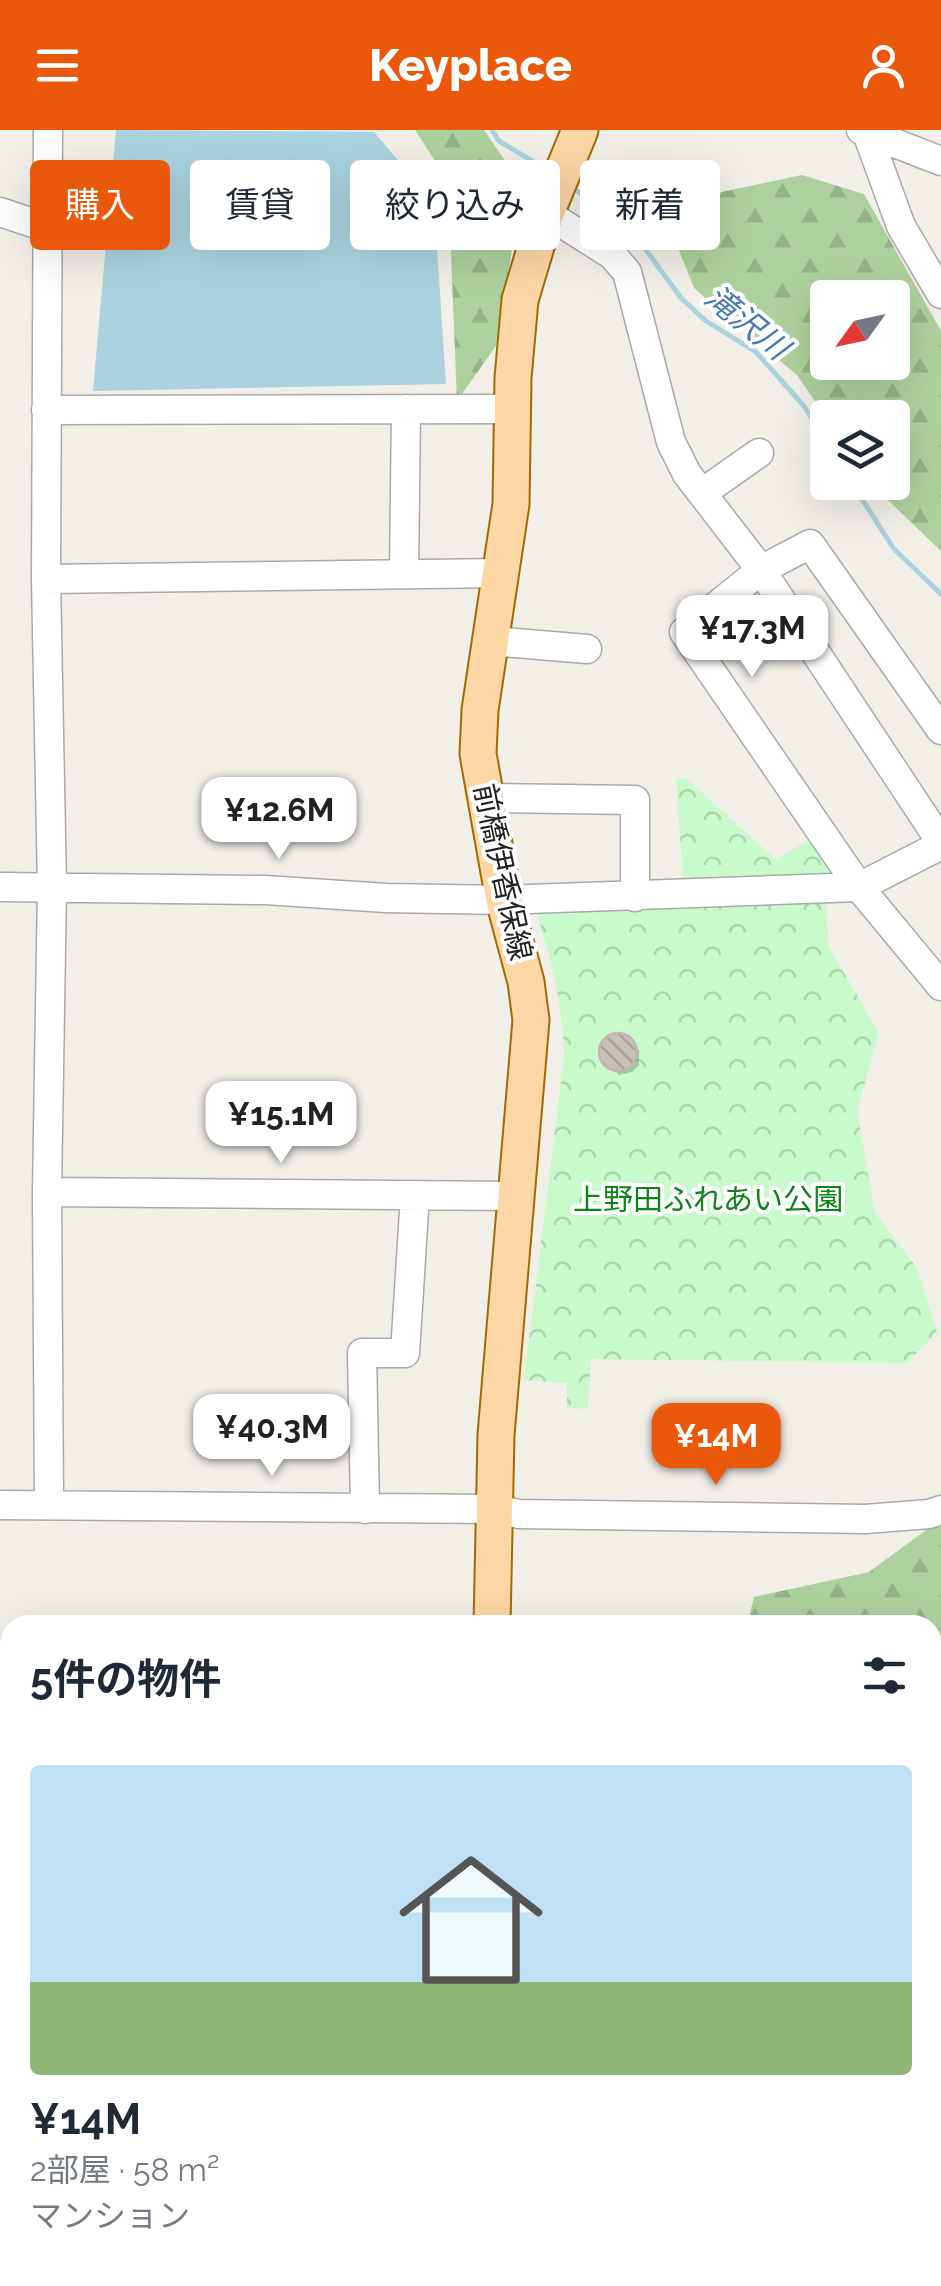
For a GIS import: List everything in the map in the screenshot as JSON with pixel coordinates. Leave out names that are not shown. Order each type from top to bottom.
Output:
[{"type":"main road","name":"前橋伊香保線","points":[[560,180],[574,146]]},
{"type":"main road","name":"前橋伊香保線","points":[[492,1615],[496,1436],[531,1020],[526,982],[504,900],[478,754],[480,710],[511,504],[512,409],[520,300],[535,250]]},
{"type":"street","points":[[47,160],[48,130]]},
{"type":"street","points":[[864,132],[941,162]]},
{"type":"street","points":[[864,132],[901,226],[941,294]]},
{"type":"street","points":[[0,212],[30,222]]},
{"type":"street","points":[[0,887],[265,890],[504,900],[859,887],[941,844],[671,442],[626,272],[612,255],[560,215]]},
{"type":"street","points":[[46,250],[46,579],[52,887],[47,1192],[49,1504]]},
{"type":"street","points":[[46,410],[512,409]]},
{"type":"street","points":[[404,574],[406,410]]},
{"type":"street","points":[[702,493],[759,452]]},
{"type":"street","points":[[940,982],[859,887],[684,632],[760,570],[810,544],[941,730]]},
{"type":"street","points":[[46,579],[503,573]]},
{"type":"street","points":[[491,641],[587,648]]},
{"type":"street","points":[[486,798],[636,800],[635,897]]},
{"type":"street","points":[[47,1192],[515,1196]]},
{"type":"street","points":[[365,1509],[362,1353],[405,1352],[415,1195]]},
{"type":"street","points":[[0,1505],[494,1509],[519,1514],[865,1519],[941,1510]]},
{"type":"green space","points":[[415,130],[484,130],[505,160],[434,160]]},
{"type":"green space","points":[[802,175],[864,194],[941,331],[941,551],[888,500],[910,500],[910,400],[814,400],[797,375],[694,288],[679,250],[720,250],[720,192]]},
{"type":"green space","points":[[451,250],[512,250],[496,346],[457,401]]},
{"type":"green space","name":"上野田ふれあい公園","points":[[686,778],[776,860],[815,836],[845,880],[825,899],[829,947],[879,1033],[857,1111],[875,1213],[917,1268],[937,1332],[907,1363],[591,1359],[588,1409],[567,1408],[567,1383],[524,1380],[564,1057],[556,985],[537,914],[542,909],[685,908],[676,779]]},
{"type":"green space","points":[[941,1519],[941,1615],[750,1615],[754,1597],[869,1572]]},
{"type":"water","points":[[116,130],[374,132],[398,160],[350,160],[350,250],[437,250],[446,384],[93,391],[105,250],[170,250],[170,160],[113,160]]},
{"type":"building","points":[[618,1033],[631,1039],[637,1052],[631,1065],[618,1071],[605,1065],[599,1052],[605,1039]]},
{"type":"waterway","name":"滝沢川","points":[[492,130],[499,141],[530,160]]},
{"type":"waterway","name":"滝沢川","points":[[573,188],[633,232],[681,298],[706,321],[756,352],[810,416]]},
{"type":"waterway","name":"滝沢川","points":[[863,500],[894,549],[941,594]]}]
